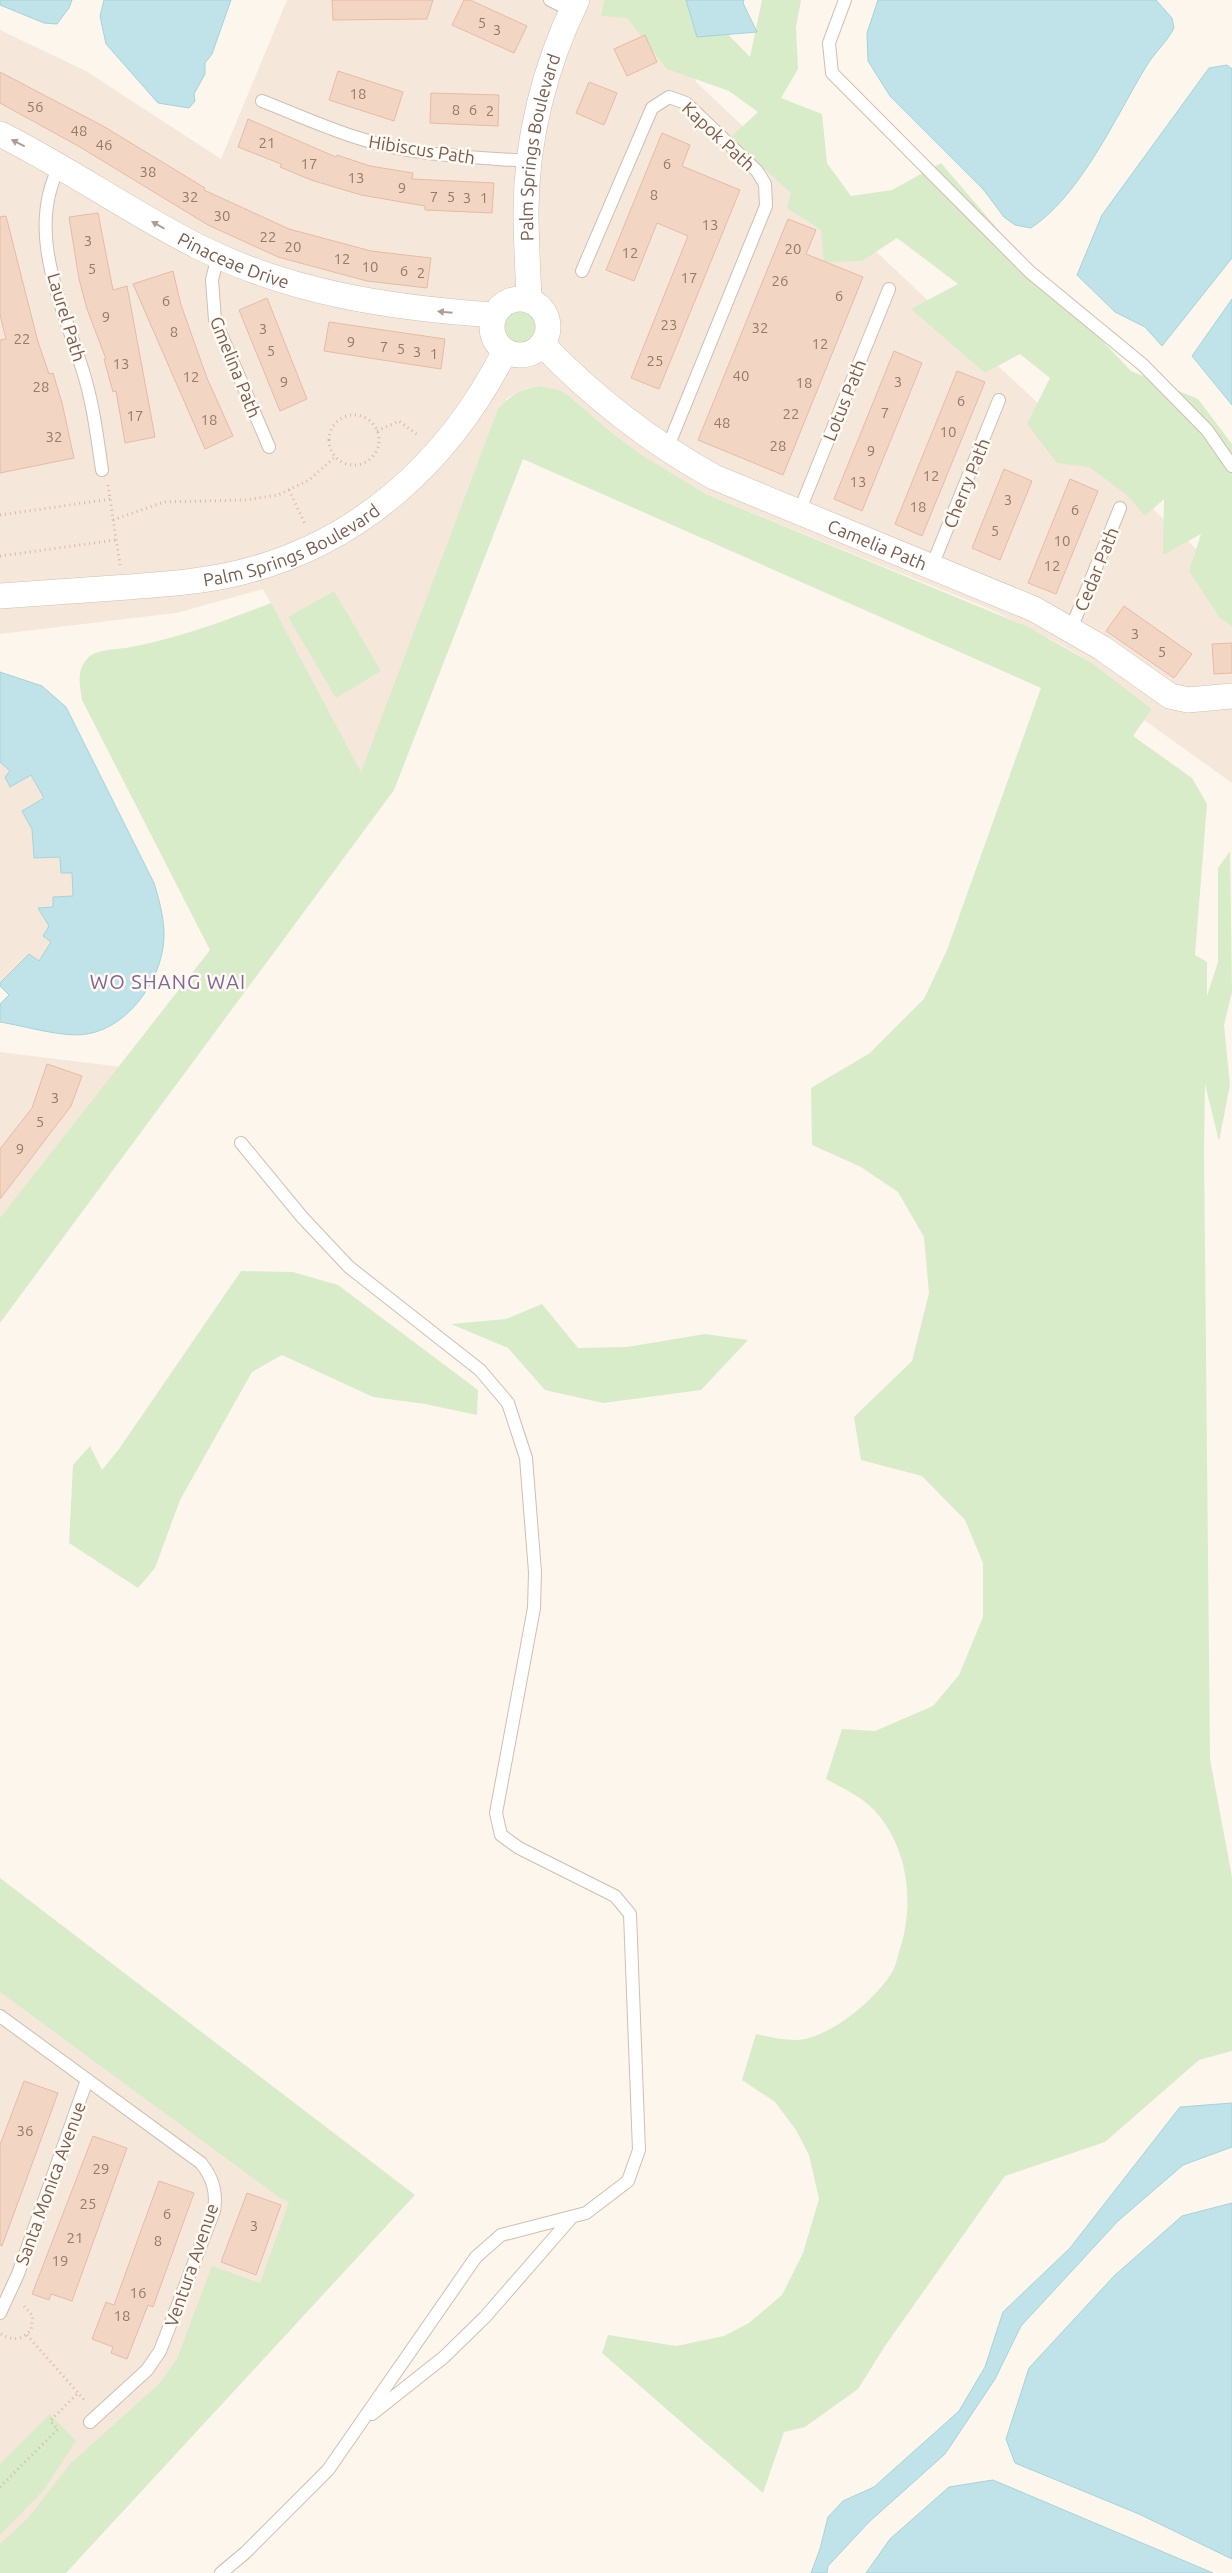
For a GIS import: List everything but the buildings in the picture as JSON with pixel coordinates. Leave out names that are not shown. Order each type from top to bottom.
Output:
[{"type":"street","name":"Palm Springs Boulevard","points":[[529,300],[526,211],[530,161],[541,98],[550,68],[574,6]]},
{"type":"street","name":"Pinaceae Drive","points":[[0,134],[60,166],[160,226],[218,255],[282,280],[369,303],[413,309],[494,315]]},
{"type":"street","points":[[529,300],[538,305],[545,314],[548,330],[542,344],[534,351],[525,355],[514,355],[505,351],[492,336],[491,325],[494,315],[508,301],[529,300]]},
{"type":"street","name":"Camelia Path","points":[[542,344],[595,396],[623,419],[667,449],[714,477],[1008,597],[1071,629],[1170,696],[1188,700],[1232,696]]},
{"type":"street","name":"Palm Springs Boulevard","points":[[0,596],[166,584],[217,577],[267,565],[330,538],[388,500],[439,453],[476,405],[505,351]]},
{"type":"lane","points":[[550,0],[574,6]]},
{"type":"lane","points":[[845,0],[829,43],[832,73],[1030,272],[1143,365],[1207,430],[1232,466]]},
{"type":"lane","name":"Kapok Path","points":[[582,271],[652,108],[660,101],[669,97],[686,102],[757,171],[765,184],[766,206],[667,449]]},
{"type":"lane","name":"Hibiscus Path","points":[[262,101],[356,138],[389,146],[454,156],[530,161]]},
{"type":"lane","name":"Laurel Path","points":[[60,166],[46,202],[47,244],[58,297],[89,394],[102,470]]},
{"type":"lane","name":"Gmelina Path","points":[[218,255],[212,280],[214,320],[269,447]]},
{"type":"lane","name":"Lotus Path","points":[[799,512],[889,288]]},
{"type":"lane","name":"Cherry Path","points":[[932,566],[999,400]]},
{"type":"lane","name":"Cedar Path","points":[[1071,629],[1120,508]]},
{"type":"lane","points":[[221,2573],[245,2553],[328,2470],[476,2257],[501,2235],[586,2213],[628,2181],[639,2150],[630,1914],[615,1896],[519,1848],[501,1835],[496,1813],[534,1608],[535,1572],[526,1458],[508,1402],[480,1370],[349,1267],[302,1217],[241,1143]]},
{"type":"lane","name":"Ventura Avenue","points":[[0,2016],[201,2164],[211,2177],[215,2193],[214,2211],[160,2351],[147,2370],[94,2418]]},
{"type":"lane","name":"Santa Monica Avenue","points":[[0,2313],[18,2274],[87,2080]]},
{"type":"lane","points":[[361,2423],[444,2357],[485,2317],[572,2217]]},
{"type":"path","points":[[357,415],[366,418],[377,431],[378,448],[367,462],[350,466],[335,457],[328,441],[334,424],[340,418],[357,415]]},
{"type":"path","points":[[377,431],[399,421],[420,437]]},
{"type":"path","points":[[114,520],[164,502],[262,498],[289,490],[309,480],[335,457]]},
{"type":"path","points":[[108,484],[121,572]]},
{"type":"path","points":[[289,490],[308,532]]},
{"type":"path","points":[[0,515],[110,499]]},
{"type":"path","points":[[0,556],[116,540]]},
{"type":"path","points":[[1,2334],[14,2339],[27,2335],[34,2323],[30,2310],[18,2302]]},
{"type":"path","points":[[27,2335],[78,2393],[94,2418]]},
{"type":"path","points":[[0,2487],[58,2429],[50,2421],[78,2393]]},
{"type":"shaded area","points":[[287,0],[639,0],[686,42],[696,82],[987,356],[1232,582],[1232,783],[1144,720],[1152,709],[1092,663],[1062,645],[992,610],[706,494],[642,455],[612,433],[567,394],[539,386],[527,388],[507,398],[361,773],[263,589],[176,613],[0,634],[0,30],[86,71],[221,159]]},
{"type":"shaded area","points":[[0,762],[11,771],[31,775],[44,798],[22,811],[32,829],[34,858],[60,857],[72,872],[73,896],[53,897],[53,907],[38,908],[50,926],[52,942],[39,961],[29,955],[0,983]]},
{"type":"shaded area","points":[[0,1052],[154,1071],[0,1264]]},
{"type":"shaded area","points":[[0,1964],[332,2230],[0,2573]]},
{"type":"green space","points":[[604,0],[707,0],[717,23],[750,57],[762,0],[801,0],[796,27],[798,69],[781,98],[822,114],[827,163],[851,196],[892,190],[941,163],[1007,240],[1131,371],[1198,399],[1232,444],[1232,626],[1220,618],[1189,571],[1201,534],[1163,555],[1164,499],[1145,516],[1128,496],[1089,467],[1057,463],[1027,424],[1050,378],[1020,354],[985,373],[911,309],[958,284],[897,238],[862,261],[824,262],[821,230],[787,208],[791,193],[730,138],[758,112],[729,91],[667,69],[627,18],[601,16]]},
{"type":"green space","points":[[520,311],[531,316],[536,327],[531,338],[520,343],[509,338],[504,327],[509,316]]},
{"type":"green space","points":[[539,386],[567,394],[612,433],[642,455],[706,494],[1026,626],[1092,663],[1152,709],[1133,736],[1192,778],[1207,804],[1195,955],[1207,962],[1207,996],[1218,962],[1218,868],[1230,851],[1232,992],[1224,1025],[1230,1085],[1219,1141],[1205,1084],[1204,1149],[1210,1759],[1232,1877],[1232,2051],[1199,2060],[1105,2142],[1005,2176],[885,2346],[858,2389],[805,2427],[784,2432],[763,2493],[602,2353],[608,2335],[676,2346],[724,2336],[749,2323],[782,2295],[803,2253],[819,2199],[809,2155],[796,2130],[775,2102],[742,2080],[756,2034],[787,2040],[805,2039],[829,2030],[853,2014],[875,1994],[891,1974],[904,1934],[907,1916],[906,1878],[902,1859],[895,1841],[886,1825],[869,1805],[826,1779],[842,1729],[875,1731],[933,1706],[959,1675],[983,1617],[983,1563],[965,1520],[922,1476],[861,1460],[854,1417],[912,1361],[929,1293],[924,1237],[898,1192],[861,1167],[812,1145],[811,1088],[870,1053],[924,999],[947,950],[1041,688],[523,459],[394,790],[0,1323],[0,1218],[210,950],[82,700],[80,689],[81,668],[91,655],[96,653],[184,634],[271,603],[361,772],[498,409],[516,394]]},
{"type":"green space","points":[[334,591],[381,671],[336,698],[288,617]]},
{"type":"green space","points":[[241,1271],[293,1272],[338,1285],[478,1390],[477,1415],[425,1404],[373,1397],[282,1355],[252,1372],[180,1500],[155,1568],[138,1588],[69,1543],[73,1465],[90,1446],[102,1470],[119,1449]]},
{"type":"green space","points":[[542,1304],[578,1348],[627,1347],[705,1334],[748,1340],[701,1390],[603,1403],[545,1390],[508,1348],[451,1324],[506,1319]]},
{"type":"green space","points":[[0,1878],[415,2195],[66,2573],[0,2573],[0,2544],[28,2518],[70,2464],[160,2383],[177,2359],[212,2266],[260,2283],[289,2202],[280,2198],[0,1992]]},
{"type":"green space","points":[[50,2414],[76,2441],[43,2491],[0,2535],[0,2464]]},
{"type":"water","points":[[0,0],[72,0],[69,8],[57,24],[44,23],[0,5]]},
{"type":"water","points":[[104,0],[231,0],[212,54],[205,63],[205,74],[194,94],[195,101],[189,108],[158,103],[106,44],[100,16]]},
{"type":"water","points":[[686,0],[744,0],[743,3],[757,32],[697,37]]},
{"type":"water","points":[[878,0],[1156,0],[1172,18],[1174,28],[1147,65],[1082,175],[1049,214],[1031,228],[1015,225],[1004,217],[983,189],[890,96],[868,61],[867,33]]},
{"type":"water","points":[[1227,65],[1232,69],[1232,258],[1162,346],[1145,327],[1115,312],[1077,275],[1102,215],[1209,68]]},
{"type":"water","points":[[1232,299],[1232,405],[1192,356]]},
{"type":"water","points":[[0,672],[42,686],[66,707],[154,883],[162,913],[163,947],[159,964],[143,996],[118,1021],[103,1029],[87,1034],[56,1033],[0,1022],[0,1004],[9,995],[0,986],[0,983],[29,954],[39,961],[51,942],[43,936],[49,926],[38,908],[53,907],[53,897],[73,896],[72,873],[61,873],[60,857],[34,858],[32,829],[22,811],[44,798],[31,775],[10,787],[5,777],[10,771],[0,762]]},
{"type":"water","points":[[1232,2103],[1232,2147],[1183,2165],[1118,2221],[1021,2326],[995,2379],[945,2454],[869,2522],[828,2566],[827,2573],[811,2573],[820,2549],[828,2517],[843,2501],[874,2487],[959,2411],[985,2367],[1003,2312],[1070,2248],[1180,2107]]},
{"type":"water","points":[[1232,2203],[1232,2559],[1139,2514],[1015,2463],[1006,2439],[1029,2368],[1114,2276],[1182,2216]]},
{"type":"water","points":[[993,2480],[1213,2573],[866,2573],[890,2539],[949,2487]]},
{"type":"district","name":"WO SHANG WAI","points":[[168,981]]}]
